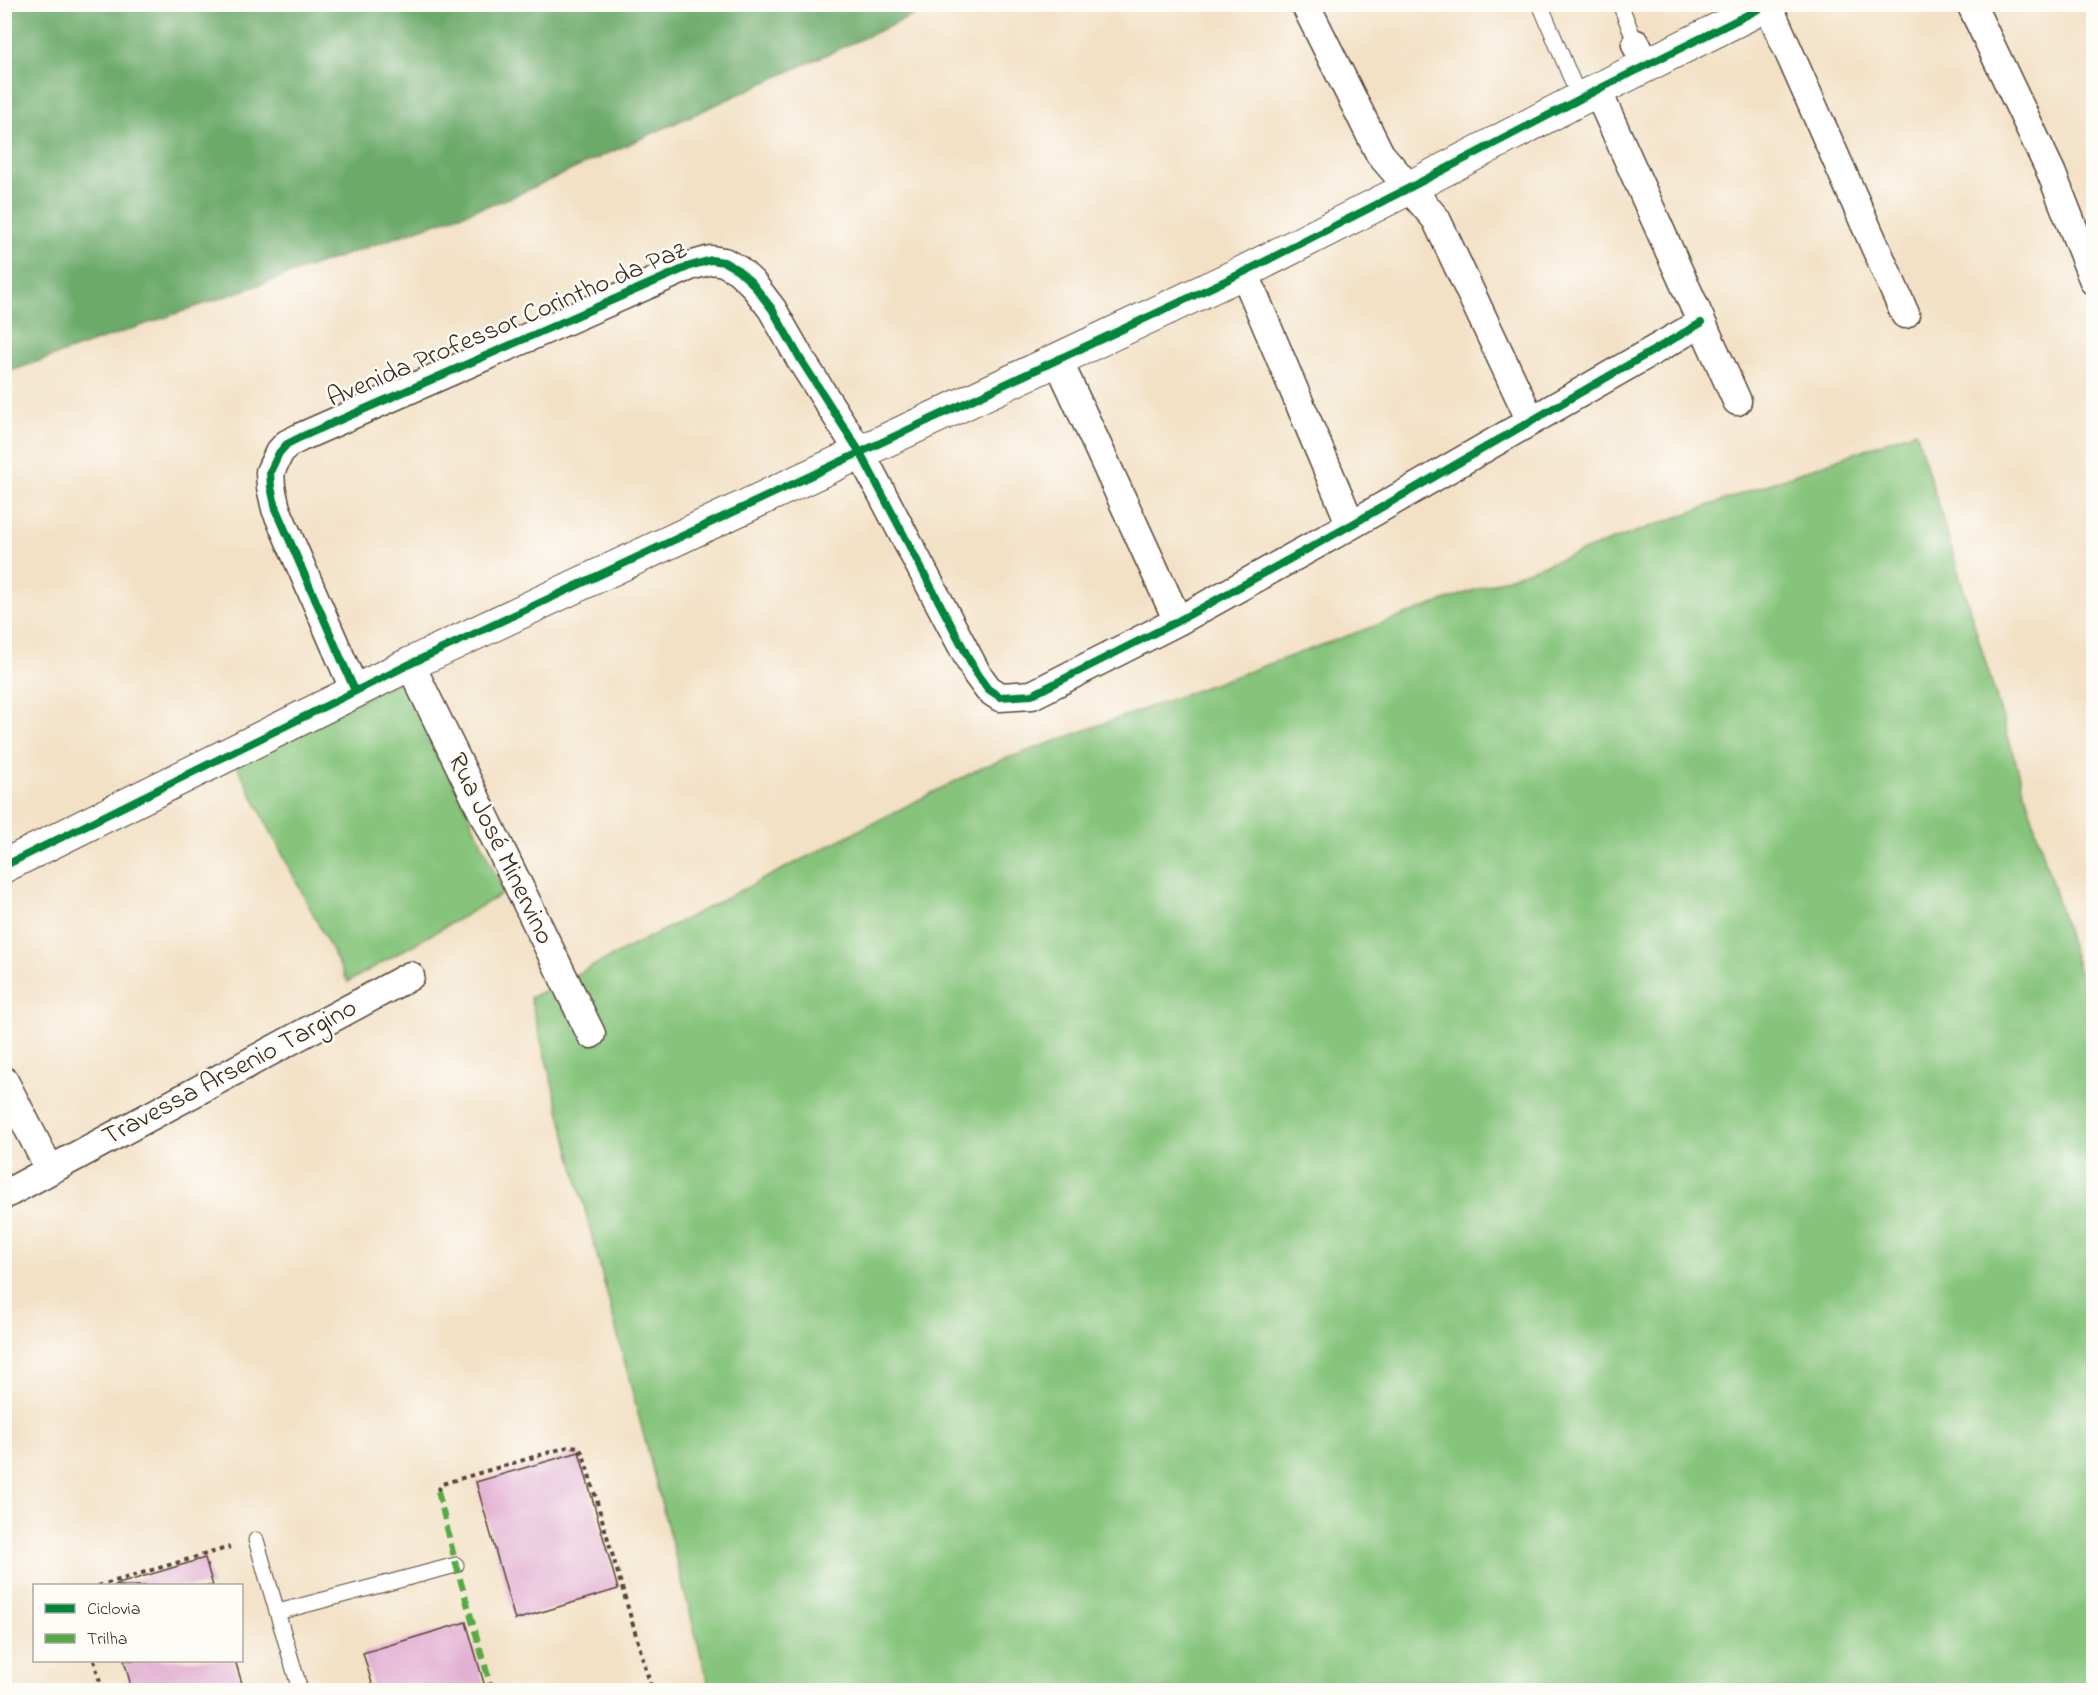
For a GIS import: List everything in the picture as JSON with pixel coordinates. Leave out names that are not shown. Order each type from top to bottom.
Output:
[{"type":"street","points":[[1305,4],[1380,154],[1436,219],[1531,421]]},
{"type":"street","points":[[1971,4],[2051,172],[2094,280]]},
{"type":"street","points":[[4,866],[410,664],[1244,272],[1409,188],[1641,55],[1769,5],[1905,314]]},
{"type":"street","points":[[1583,90],[1701,323],[1737,401]]},
{"type":"street","name":"Avenida Professor Corintho da Paz","points":[[355,691],[276,509],[270,472],[279,453],[287,444],[690,266],[711,260],[724,262],[738,270],[752,283],[772,309],[801,360],[861,454],[977,674],[988,689],[1000,697],[1032,695],[1178,621],[1351,525],[1701,323]]},
{"type":"street","points":[[1244,272],[1351,525]]},
{"type":"street","points":[[1057,358],[1178,621]]},
{"type":"street","name":"Rua José Minervino","points":[[410,664],[591,1035]]},
{"type":"street","name":"Travessa Arsenio Targino","points":[[4,1195],[410,976]]},
{"type":"street","points":[[4,1081],[50,1170]]},
{"type":"lane","points":[[1540,4],[1583,90]]},
{"type":"lane","points":[[1620,4],[1641,55]]},
{"type":"lane","points":[[256,1540],[300,1690]]},
{"type":"lane","points":[[278,1612],[456,1564]]},
{"type":"path","points":[[438,1491],[442,1484],[571,1446],[578,1447],[583,1454],[652,1690]]},
{"type":"path","points":[[105,1584],[256,1540]]},
{"type":"path","points":[[95,1662],[102,1690]]},
{"type":"green space","points":[[4,5],[936,5],[512,197],[5,373]]},
{"type":"green space","points":[[1916,431],[2093,1019],[2093,1690],[710,1690],[530,998],[983,767]]},
{"type":"green space","points":[[407,678],[504,893],[348,982],[234,760]]},
{"type":"building","points":[[579,1452],[618,1589],[515,1620],[476,1482]]},
{"type":"building","points":[[205,1558],[212,1584],[118,1584]]},
{"type":"building","points":[[466,1622],[486,1690],[374,1690],[363,1653]]},
{"type":"building","points":[[125,1662],[236,1662],[244,1690],[132,1690]]},
{"type":"marked path","points":[[438,1491],[456,1565],[492,1690]]},
{"type":"cycle path","points":[[4,866],[410,664],[1244,272],[1769,4]]},
{"type":"cycle path","points":[[355,691],[276,509],[270,472],[279,453],[287,444],[301,437],[690,266],[711,260],[724,262],[738,270],[752,283],[772,309],[801,360],[861,454],[977,674],[988,689],[1000,697],[1032,695],[1178,621],[1351,525],[1701,323]]}]
